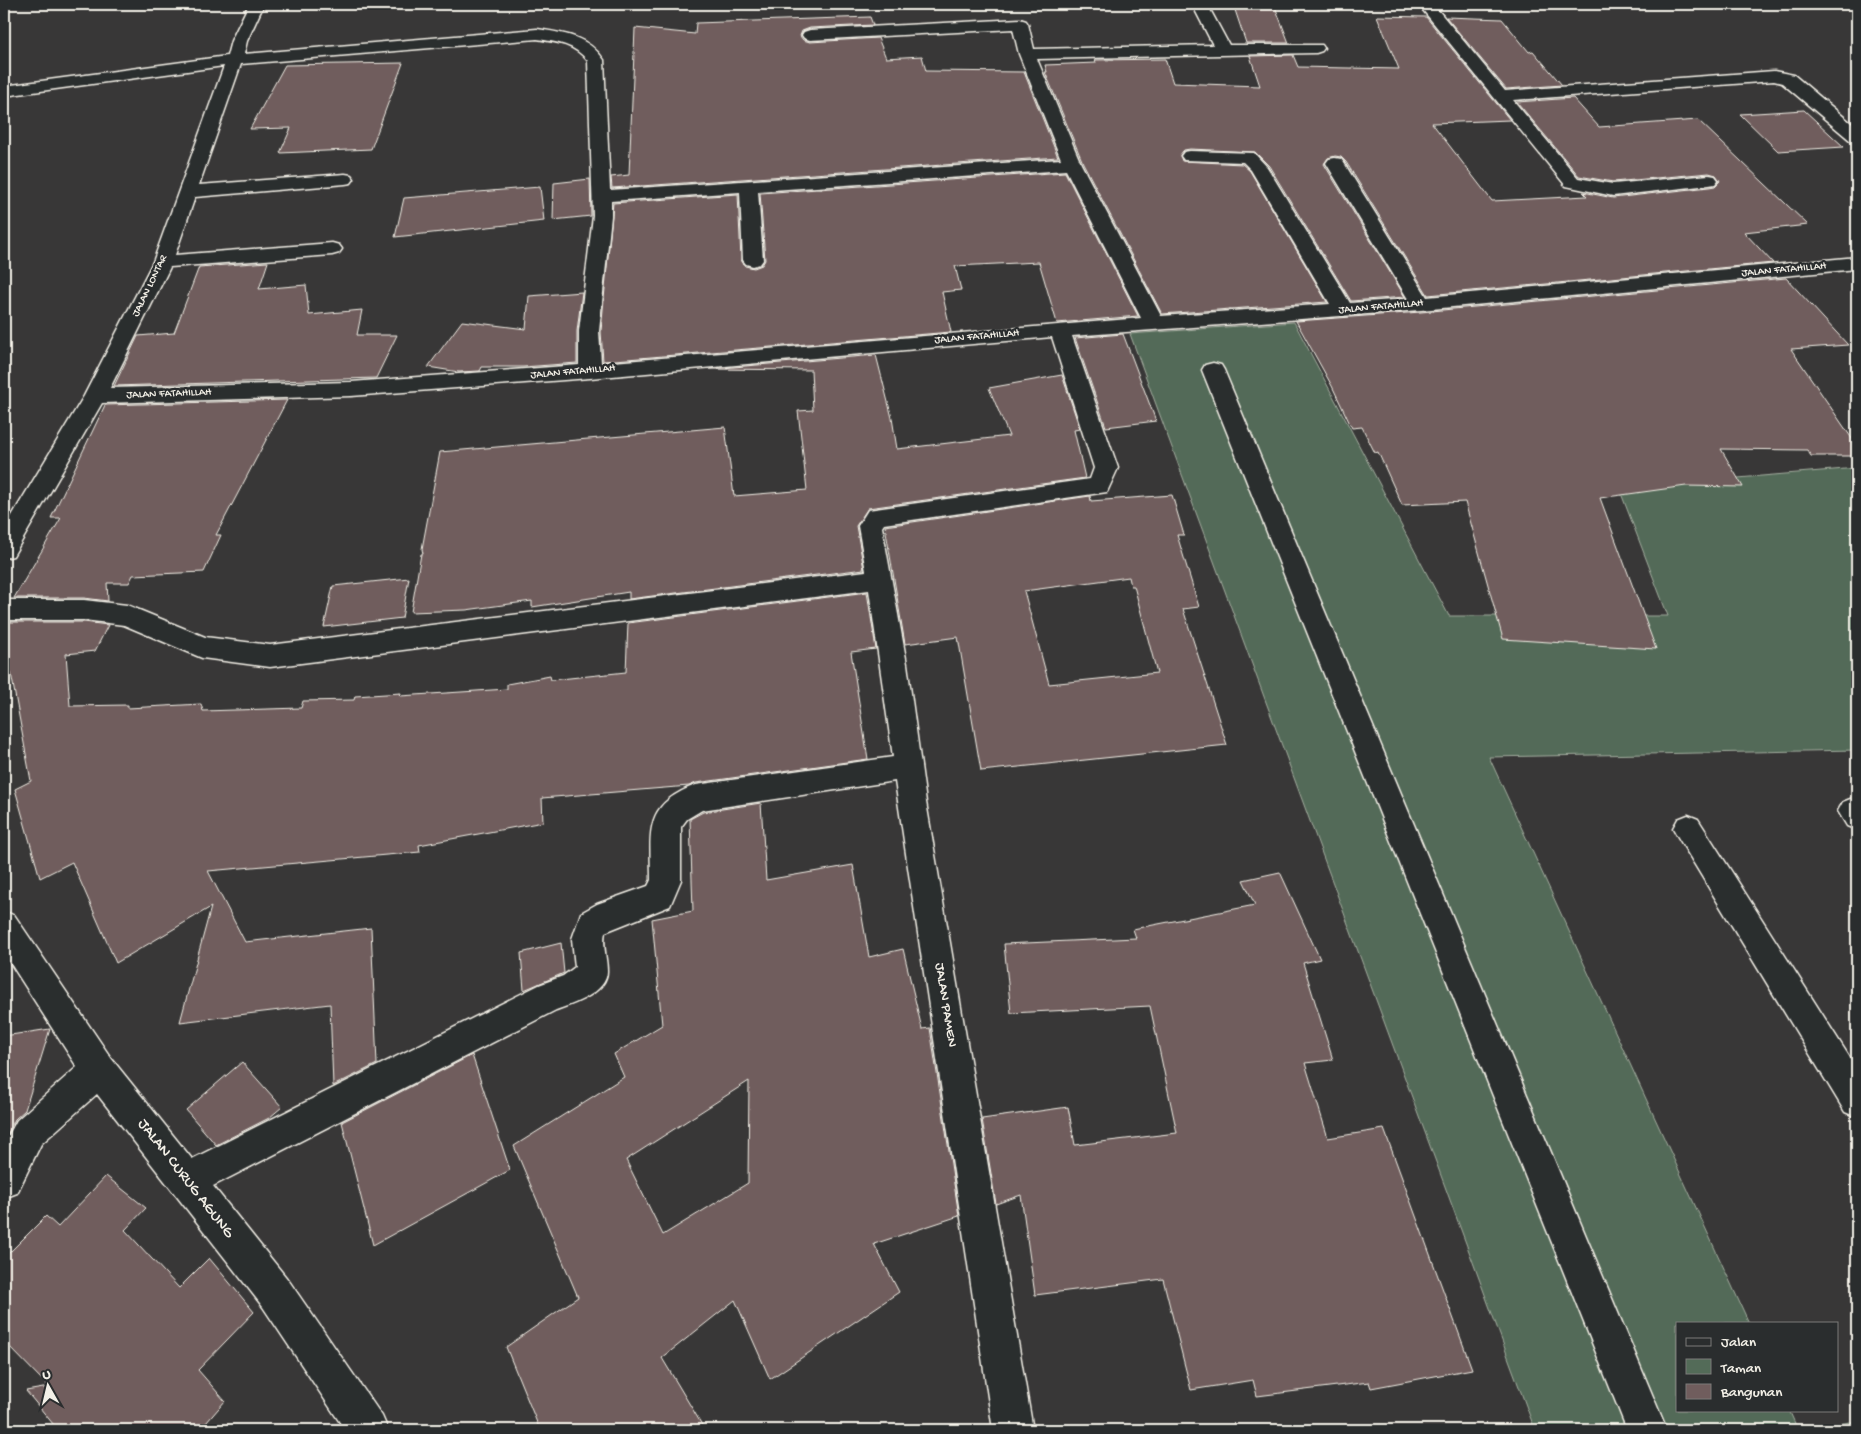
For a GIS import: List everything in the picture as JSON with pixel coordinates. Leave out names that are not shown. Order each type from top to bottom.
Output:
[{"type":"street","name":"JALAN LONTAR","points":[[4,549],[95,396],[163,262],[245,26],[256,4]]},
{"type":"street","points":[[1200,4],[1224,51]]},
{"type":"street","points":[[1426,4],[1572,182],[1613,190],[1709,180]]},
{"type":"street","points":[[810,35],[1020,24],[1027,54],[1072,164],[1155,324]]},
{"type":"street","points":[[4,90],[234,60],[538,34],[569,39],[586,48],[596,60],[602,216],[589,330],[590,371]]},
{"type":"street","points":[[1027,54],[1316,48]]},
{"type":"street","points":[[1501,96],[1774,76],[1788,79],[1857,137]]},
{"type":"street","points":[[1190,156],[1248,157],[1258,167],[1344,310]]},
{"type":"street","points":[[1335,163],[1421,304]]},
{"type":"street","points":[[601,196],[1072,164]]},
{"type":"street","points":[[187,192],[345,179]]},
{"type":"street","points":[[749,186],[753,260]]},
{"type":"street","points":[[163,262],[332,249]]},
{"type":"street","name":"JALAN FATAHILLAH","points":[[95,396],[351,389],[590,371],[1060,330],[1421,304],[1857,263]]},
{"type":"street","name":"JALAN PAMEN","points":[[1013,1430],[914,812],[880,579],[870,526],[877,516],[1099,486],[1106,468],[1060,330]]},
{"type":"street","points":[[1213,370],[1647,1430]]},
{"type":"street","points":[[4,610],[84,610],[127,615],[202,647],[270,656],[880,579]]},
{"type":"street","points":[[186,1181],[550,996],[572,989],[591,974],[588,940],[592,923],[605,915],[638,906],[659,896],[666,880],[666,823],[677,810],[696,798],[908,767]]},
{"type":"street","points":[[1688,828],[1857,1100]]},
{"type":"street","name":"JALAN CURUG AGUNG","points":[[4,926],[99,1070],[276,1294],[368,1430]]},
{"type":"street","points":[[4,1180],[29,1132],[99,1070]]},
{"type":"green space","points":[[1294,322],[1449,616],[1668,616],[1619,488],[1857,468],[1857,750],[1489,757],[1749,1322],[1676,1322],[1676,1412],[1790,1412],[1798,1430],[1535,1430],[1130,334]]},
{"type":"green space","points":[[1857,1421],[1857,1430],[1800,1430]]},
{"type":"building","points":[[1233,4],[1274,4],[1289,43],[1246,43]]},
{"type":"building","points":[[1377,16],[1426,17],[1510,120],[1432,123],[1492,201],[1587,196],[1583,192],[1613,198],[1709,187],[1715,186],[1720,181],[1716,175],[1709,173],[1613,182],[1579,176],[1517,102],[1573,98],[1599,127],[1698,120],[1808,225],[1744,232],[1773,263],[1428,295],[1346,162],[1341,157],[1335,156],[1328,158],[1324,164],[1405,297],[1351,301],[1269,166],[1255,152],[1190,149],[1184,150],[1180,155],[1182,161],[1242,164],[1250,171],[1327,302],[1162,314],[1083,163],[1045,72],[1047,72],[1045,65],[1096,63],[1095,60],[1165,59],[1173,83],[1260,86],[1250,56],[1293,55],[1298,67],[1399,69]]},
{"type":"building","points":[[870,17],[873,25],[810,28],[802,31],[800,36],[803,40],[810,42],[878,38],[886,58],[922,56],[926,71],[1024,72],[1058,157],[612,188],[611,177],[629,175],[635,28],[695,34],[696,23]]},
{"type":"building","points":[[1446,17],[1502,19],[1529,52],[1533,51],[1562,85],[1506,89]]},
{"type":"building","points":[[403,63],[371,149],[280,153],[291,128],[250,129],[285,65]]},
{"type":"building","points":[[1804,110],[1844,147],[1778,151],[1740,114]]},
{"type":"building","points":[[1065,172],[1138,316],[1057,323],[1039,262],[955,266],[961,290],[942,292],[951,332],[603,361],[601,331],[613,203],[738,194],[741,260],[745,266],[754,268],[762,265],[765,260],[760,193]]},
{"type":"building","points":[[590,179],[591,216],[553,220],[554,183]]},
{"type":"building","points":[[540,187],[544,221],[395,237],[404,198]]},
{"type":"building","points":[[268,262],[259,289],[306,285],[309,315],[362,310],[357,335],[397,335],[376,378],[114,386],[138,336],[174,333],[199,267]]},
{"type":"building","points":[[1786,278],[1848,345],[1791,349],[1857,446],[1857,456],[1811,456],[1807,450],[1721,449],[1743,487],[1686,486],[1600,498],[1656,649],[1503,639],[1465,502],[1402,505],[1378,452],[1375,453],[1362,427],[1352,428],[1332,386],[1296,321],[1421,312]]},
{"type":"building","points":[[582,292],[577,331],[577,363],[523,367],[482,367],[480,371],[459,372],[428,367],[462,321],[526,329],[529,296]]},
{"type":"building","points":[[1123,334],[1156,421],[1106,427],[1075,338]]},
{"type":"building","points":[[876,355],[892,418],[897,449],[1009,436],[989,388],[1062,375],[1080,429],[1074,430],[1085,478],[868,508],[856,526],[864,569],[629,599],[629,592],[532,607],[532,601],[466,610],[411,612],[440,452],[725,427],[734,496],[807,490],[798,411],[813,410],[811,370],[710,369]]},
{"type":"building","points":[[287,400],[216,535],[221,535],[204,572],[133,575],[129,583],[107,583],[108,601],[84,598],[14,598],[61,518],[51,518],[105,405]]},
{"type":"building","points":[[1172,495],[1184,535],[1177,535],[1199,607],[1183,609],[1227,745],[981,771],[958,637],[905,644],[885,526],[1090,496],[1091,501]],"holes":[[[1129,577],[1131,586],[1134,586],[1157,673],[1049,684],[1024,591]]]},
{"type":"building","points":[[409,578],[402,618],[324,627],[333,586]]},
{"type":"building","points":[[867,592],[876,649],[851,652],[868,759],[696,783],[689,786],[542,798],[543,822],[419,845],[420,852],[208,871],[245,942],[371,928],[377,1064],[333,1086],[330,1004],[180,1022],[211,907],[116,963],[72,862],[40,878],[15,789],[31,781],[11,673],[7,674],[5,622],[84,622],[108,625],[95,651],[66,654],[70,706],[128,705],[128,708],[201,704],[203,711],[301,708],[303,701],[354,700],[355,696],[401,693],[400,696],[507,689],[507,684],[550,676],[551,680],[626,672],[628,623]]},
{"type":"building","points":[[761,803],[766,880],[853,865],[869,957],[903,949],[922,1029],[930,1028],[959,1216],[874,1244],[899,1292],[770,1379],[735,1300],[662,1358],[705,1430],[540,1430],[506,1347],[578,1297],[514,1146],[624,1077],[614,1054],[662,1025],[652,919],[693,911],[690,819],[703,812]],"holes":[[[749,1081],[748,1183],[663,1235],[626,1160]]]},
{"type":"building","points":[[1280,872],[1320,959],[1303,963],[1333,1060],[1305,1063],[1328,1138],[1384,1129],[1472,1369],[1371,1388],[1369,1382],[1257,1396],[1253,1380],[1191,1390],[1163,1279],[1035,1295],[1021,1195],[996,1204],[982,1119],[1068,1107],[1075,1145],[1177,1133],[1150,1006],[1011,1013],[1004,944],[1136,938],[1133,929],[1255,905],[1243,880]]},
{"type":"building","points":[[561,943],[564,973],[524,990],[521,953]]},
{"type":"building","points":[[50,1029],[25,1110],[15,1119],[4,1141],[4,1036]]},
{"type":"building","points":[[472,1055],[510,1170],[373,1245],[342,1122]]},
{"type":"building","points":[[242,1062],[282,1107],[269,1118],[216,1145],[186,1110]]},
{"type":"building","points":[[106,1176],[146,1208],[125,1230],[179,1288],[209,1258],[254,1312],[198,1370],[225,1401],[200,1430],[58,1430],[26,1391],[49,1387],[4,1341],[4,1258],[46,1216],[58,1227]]}]
